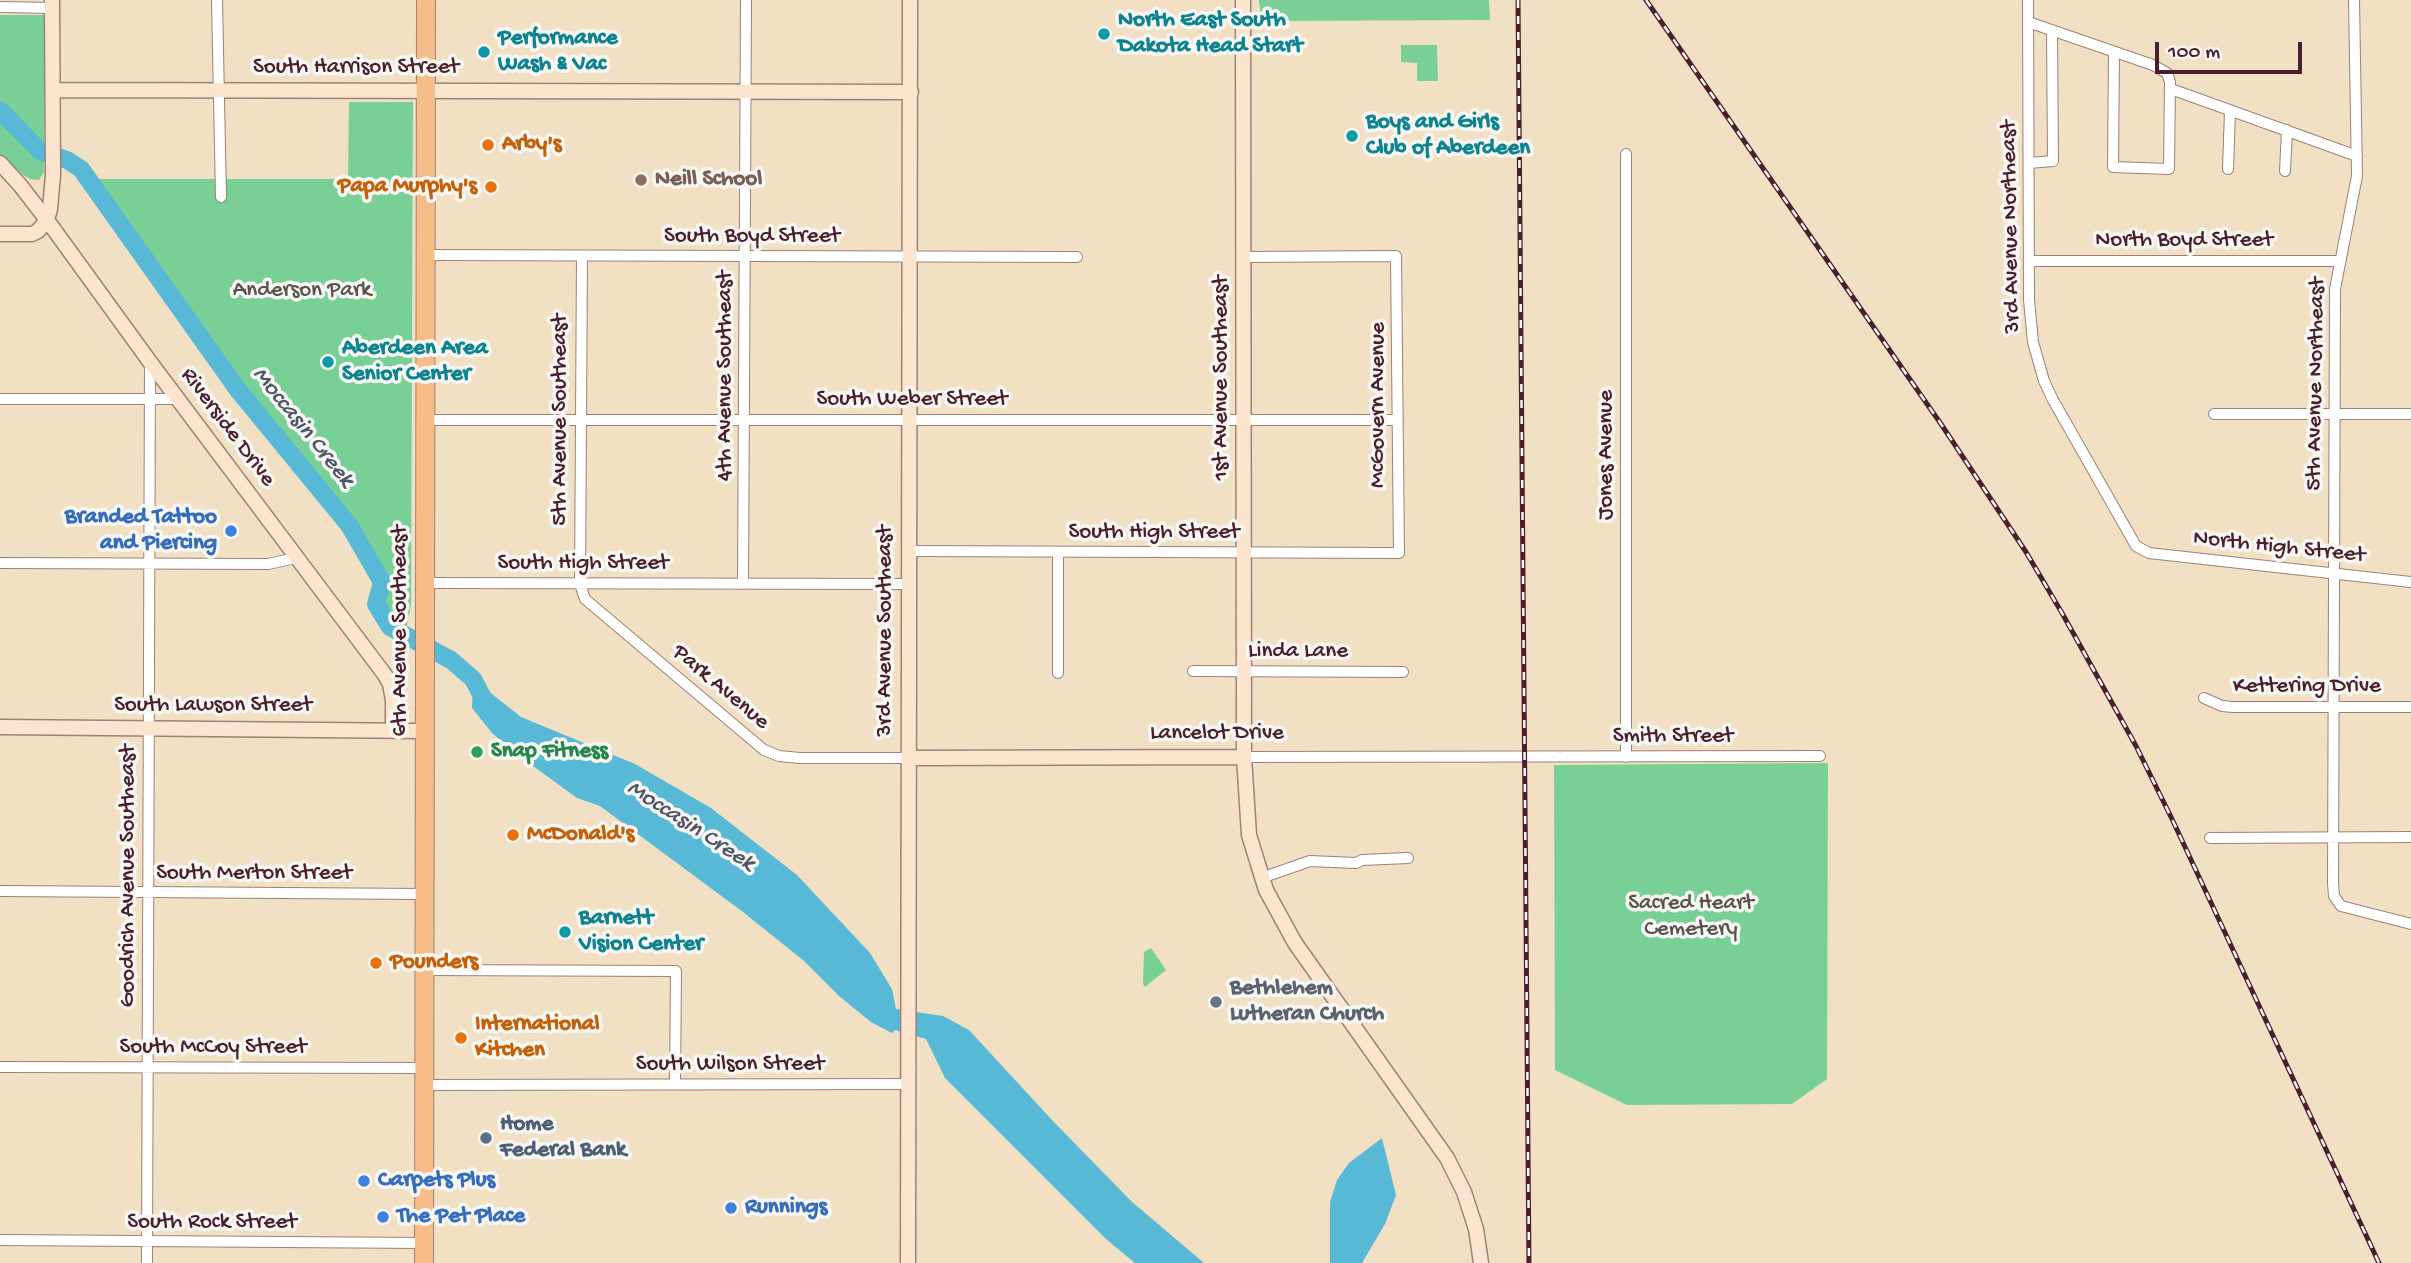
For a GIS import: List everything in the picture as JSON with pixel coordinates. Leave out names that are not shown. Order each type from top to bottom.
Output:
[{"type":"highway","name":"6th Avenue Southeast","points":[[425,1263],[426,0]]},
{"type":"street","points":[[217,0],[221,197]]},
{"type":"street","name":"4th Avenue Southeast","points":[[743,584],[746,0]]},
{"type":"street","name":"3rd Avenue Southeast","points":[[908,1263],[911,0]]},
{"type":"street","name":"1st Avenue Southeast","points":[[1243,0],[1244,757],[1249,835],[1274,906],[1295,943],[1447,1158],[1464,1192],[1476,1229],[1481,1263]]},
{"type":"street","name":"3rd Avenue Northeast","points":[[2028,0],[2030,323],[2044,381],[2129,533],[2142,551]]},
{"type":"street","name":"5th Avenue Northeast","points":[[2354,0],[2356,187],[2335,289],[2334,896],[2341,906],[2411,924]]},
{"type":"street","points":[[0,7],[52,4],[53,90],[52,175],[47,220],[43,227],[32,234],[0,234]]},
{"type":"street","points":[[2028,22],[2153,65],[2167,73],[2171,89],[2169,169],[2113,167],[2114,52]]},
{"type":"street","points":[[2029,163],[2053,161],[2052,30]]},
{"type":"street","points":[[2171,89],[2357,156]]},
{"type":"street","name":"South Harrison Street","points":[[53,90],[911,92]]},
{"type":"street","points":[[2228,169],[2230,111]]},
{"type":"street","points":[[2285,171],[2287,130]]},
{"type":"street","name":"Jones Avenue","points":[[1626,153],[1626,757]]},
{"type":"street","name":"Riverside Drive","points":[[0,163],[47,220],[390,684],[393,730]]},
{"type":"street","name":"South Boyd Street","points":[[426,254],[1077,257]]},
{"type":"street","name":"5th Avenue Southeast","points":[[580,583],[582,256]]},
{"type":"street","name":"McGovern Avenue","points":[[1245,257],[1396,256],[1399,553]]},
{"type":"street","name":"North Boyd Street","points":[[2029,261],[2340,261]]},
{"type":"street","name":"Goodrich Avenue Southeast","points":[[147,1263],[150,362]]},
{"type":"street","points":[[0,399],[177,398]]},
{"type":"street","points":[[2214,414],[2411,414]]},
{"type":"street","name":"South Weber Street","points":[[426,420],[1398,420]]},
{"type":"street","name":"South High Street","points":[[908,551],[1399,553]]},
{"type":"street","name":"North High Street","points":[[2142,551],[2411,582]]},
{"type":"street","points":[[1058,552],[1058,673]]},
{"type":"street","points":[[0,563],[268,564],[296,558]]},
{"type":"street","name":"South High Street","points":[[426,583],[908,584]]},
{"type":"street","name":"Park Avenue","points":[[580,583],[585,599],[593,607],[764,750],[779,756],[800,758],[908,758]]},
{"type":"street","name":"Linda Lane","points":[[1193,671],[1403,672]]},
{"type":"street","name":"Kettering Drive","points":[[2204,698],[2213,703],[2233,707],[2411,707]]},
{"type":"street","name":"South Lawson Street","points":[[0,727],[425,731]]},
{"type":"street","name":"Smith Street","points":[[1526,757],[1820,756]]},
{"type":"street","name":"Lancelot Drive","points":[[908,758],[1526,757]]},
{"type":"street","points":[[2210,838],[2411,837]]},
{"type":"street","points":[[1262,877],[1310,861],[1356,863],[1362,860],[1408,858]]},
{"type":"street","name":"South Merton Street","points":[[0,891],[425,894]]},
{"type":"street","points":[[425,970],[676,971],[675,1084]]},
{"type":"street","name":"South McCoy Street","points":[[0,1067],[148,1067],[425,1076]]},
{"type":"street","name":"South Wilson Street","points":[[425,1076],[675,1084],[909,1084]]},
{"type":"street","name":"South Rock Street","points":[[0,1240],[425,1243]]},
{"type":"green space","points":[[1259,0],[1489,0],[1490,20],[1261,21]]},
{"type":"green space","points":[[0,15],[44,15],[44,172],[39,180],[23,175],[0,154]]},
{"type":"green space","points":[[1401,45],[1437,45],[1438,81],[1417,81],[1417,63],[1401,62]]},
{"type":"green space","name":"Anderson Park","points":[[349,102],[413,102],[411,606],[405,634],[390,627],[376,604],[382,582],[349,525],[238,390],[88,179],[348,179]]},
{"type":"green space","name":"Sacred Heart Cemetery","points":[[1828,763],[1827,1079],[1792,1104],[1627,1105],[1555,1070],[1554,765]]},
{"type":"green space","points":[[1151,948],[1166,970],[1145,987],[1144,952]]},
{"type":"water","points":[[473,679],[521,717],[635,764],[711,808],[797,875],[870,953],[892,989],[896,1009],[943,1016],[969,1030],[1131,1201],[1204,1263],[1135,1263],[1106,1239],[945,1078],[926,1039],[895,1030],[892,1033],[871,1022],[839,996],[804,961],[743,912],[600,806],[577,798],[511,750],[492,733],[472,708]]},
{"type":"water","points":[[1382,1138],[1396,1195],[1385,1224],[1362,1263],[1330,1263],[1330,1202],[1337,1180],[1349,1163]]},
{"type":"waterway","name":"Moccasin Creek","points":[[0,110],[40,151],[67,160],[81,169],[238,390],[349,525],[382,582],[376,604],[390,627],[451,660],[473,679],[483,698]]},
{"type":"railway","points":[[1518,0],[1529,1263]]},
{"type":"railway","points":[[1646,0],[1941,424],[2026,552],[2062,613],[2136,746],[2172,819],[2379,1263]]},
{"type":"place","name":"North East South Dakota Head Start","points":[[1104,34]]},
{"type":"place","name":"Performance Wash & Vac","points":[[484,52]]},
{"type":"place","name":"Boys and Girls Club of Aberdeen","points":[[1352,136]]},
{"type":"place","name":"Arby's","points":[[488,145]]},
{"type":"place","name":"Neill School","points":[[641,180]]},
{"type":"place","name":"Papa Murphy's","points":[[491,187]]},
{"type":"place","name":"Aberdeen Area Senior Center","points":[[328,362]]},
{"type":"place","name":"Branded Tattoo and Piercing","points":[[231,531]]},
{"type":"place","name":"Snap Fitness","points":[[477,752]]},
{"type":"place","name":"McDonald's","points":[[513,835]]},
{"type":"place","name":"Barnett Vision Center","points":[[565,932]]},
{"type":"place","name":"Pounders","points":[[376,963]]},
{"type":"place","name":"Bethlehem Lutheran Church","points":[[1216,1002]]},
{"type":"place","name":"International Kitchen","points":[[461,1038]]},
{"type":"place","name":"Home Federal Bank","points":[[486,1138]]},
{"type":"place","name":"Carpets Plus","points":[[364,1181]]},
{"type":"place","name":"Runnings","points":[[731,1208]]},
{"type":"place","name":"The Pet Place","points":[[383,1217]]}]
